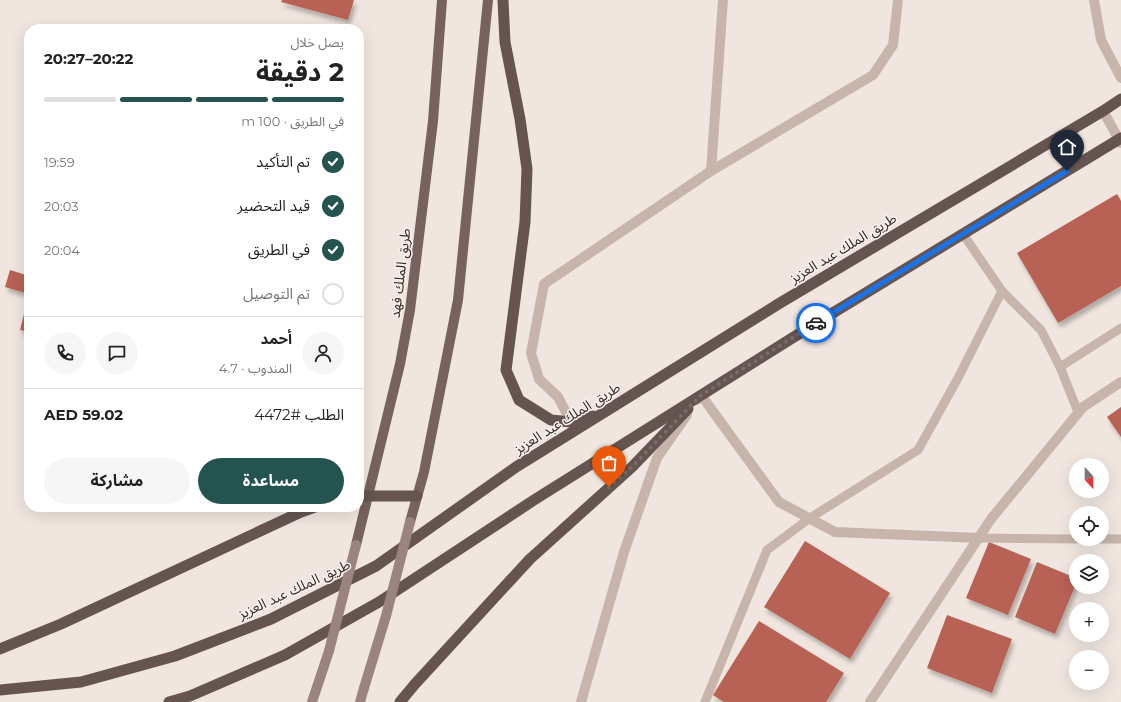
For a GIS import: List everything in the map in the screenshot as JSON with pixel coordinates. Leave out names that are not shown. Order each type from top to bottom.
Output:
[{"type":"highway","points":[[503,0],[505,42],[520,119],[527,169],[525,222],[506,370],[519,400],[551,420],[571,422],[601,414]]},
{"type":"highway","name":"طريق الملك عبد العزيز","points":[[0,690],[81,682],[175,656],[271,619],[376,566],[516,467],[780,303],[1121,99]]},
{"type":"highway","points":[[169,702],[190,696],[285,655],[379,602],[534,500],[813,325],[1120,140]]},
{"type":"highway","points":[[400,702],[530,559],[632,467],[701,395]]},
{"type":"highway","points":[[364,496],[418,496]]},
{"type":"highway","points":[[0,649],[61,624],[301,512]]},
{"type":"main road","name":"طريق الملك فهد","points":[[364,496],[400,364],[410,310],[433,121],[442,0]]},
{"type":"main road","points":[[360,702],[386,616],[424,472],[458,300],[488,0]]},
{"type":"main road","name":"طريق الملك فهد","points":[[312,702],[329,651],[356,545],[361,512]]},
{"type":"street","points":[[711,171],[723,0]]},
{"type":"street","points":[[571,422],[558,397],[539,379],[531,353],[544,284],[711,171],[873,75],[893,45],[898,0]]},
{"type":"street","points":[[1094,0],[1101,40],[1121,78]]},
{"type":"street","points":[[1103,111],[1120,140]]},
{"type":"street","points":[[870,702],[991,519],[1083,406],[1121,382]]},
{"type":"street","points":[[581,702],[624,552],[657,458],[701,395],[779,502],[835,532],[979,538]]},
{"type":"lane","points":[[963,234],[1002,291],[1041,330],[1060,367],[1078,412]]},
{"type":"lane","points":[[705,702],[767,550],[810,518],[918,450],[958,378],[1002,291]]},
{"type":"lane","points":[[1060,367],[1121,328]]},
{"type":"lane","points":[[979,538],[1069,539]]},
{"type":"lane","points":[[1109,539],[1121,539]]},
{"type":"building","points":[[282,0],[354,0],[348,20],[281,2]]},
{"type":"building","points":[[1117,194],[1121,201],[1121,286],[1058,323],[1017,253]]},
{"type":"building","points":[[10,270],[24,274],[24,293],[5,287]]},
{"type":"building","points":[[24,314],[24,331],[20,330]]},
{"type":"building","points":[[1121,407],[1121,437],[1107,417]]},
{"type":"building","points":[[805,541],[890,593],[850,659],[764,607]]},
{"type":"building","points":[[989,542],[1031,559],[1008,615],[966,598]]},
{"type":"building","points":[[1037,562],[1069,575],[1069,594],[1072,594],[1055,634],[1015,617]]},
{"type":"building","points":[[947,615],[1012,639],[992,693],[927,668]]},
{"type":"building","points":[[759,621],[844,673],[826,702],[724,702],[713,695]]},
{"type":"way so far","points":[[609,487],[632,467],[701,395],[816,323]]},
{"type":"route","points":[[816,323],[1067,171]]}]
